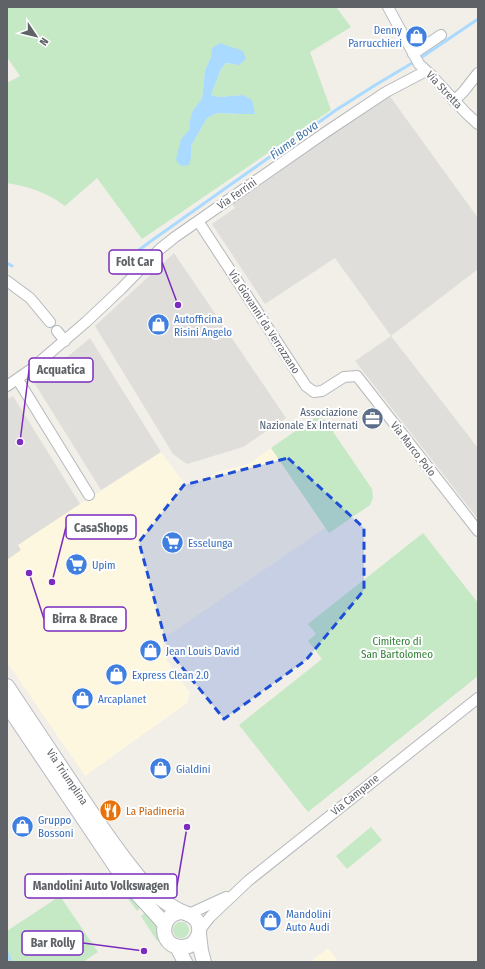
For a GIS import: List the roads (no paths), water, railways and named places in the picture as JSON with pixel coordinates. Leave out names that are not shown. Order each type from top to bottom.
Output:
[{"type":"main road","name":"Via Triumplina","points":[[7,686],[92,814],[132,869],[147,887],[159,898],[196,919],[199,927],[201,951],[204,962]]},
{"type":"main road","name":"Via Triumplina","points":[[7,705],[120,873],[165,925],[164,934],[166,938],[177,947],[186,962]]},
{"type":"main road","points":[[165,925],[166,921],[172,915],[179,912],[186,913]]},
{"type":"main road","points":[[177,947],[186,947],[190,945],[194,942],[199,933]]},
{"type":"street","name":"Via Stretta","points":[[388,7],[413,54],[422,67],[478,124]]},
{"type":"street","points":[[413,54],[441,35]]},
{"type":"street","name":"Via Ferrini","points":[[7,386],[18,380],[65,341],[94,315],[160,249],[175,237],[422,67]]},
{"type":"street","points":[[454,101],[478,73]]},
{"type":"street","name":"Via Giovanni da Verrazzano","points":[[198,221],[306,386],[314,392],[322,391],[344,377]]},
{"type":"street","points":[[7,280],[30,298],[50,322]]},
{"type":"street","points":[[57,331],[65,341]]},
{"type":"street","name":"Via Marco Polo","points":[[344,377],[357,376],[478,531]]},
{"type":"street","points":[[18,380],[89,495]]},
{"type":"street","name":"Via Campane","points":[[199,933],[210,917],[233,894],[478,698]]},
{"type":"street","name":"Via Campane","points":[[186,913],[233,894]]},
{"type":"water","points":[[220,43],[243,51],[246,59],[239,65],[226,63],[221,69],[211,95],[219,97],[243,95],[252,100],[255,114],[217,113],[207,118],[191,146],[191,158],[189,165],[181,166],[176,160],[181,139],[189,130],[193,110],[202,99],[205,70],[211,57],[212,48]]},
{"type":"waterway","name":"Fiume Bova","points":[[115,268],[336,110],[419,59],[478,19]]},
{"type":"waterway","name":"Fiume Bova","points":[[7,263],[12,266]]},
{"type":"waterway","points":[[7,952],[11,962]]},
{"type":"place","name":"Denny Parrucchieri","points":[[417,36]]},
{"type":"place","name":"Folt Car","points":[[178,305]]},
{"type":"place","name":"Autofficina Risini Angelo","points":[[158,325]]},
{"type":"place","name":"Associazione Nazionale Ex Internati","points":[[373,418]]},
{"type":"place","name":"Acquatica","points":[[20,442]]},
{"type":"place","name":"Esselunga","points":[[172,543]]},
{"type":"place","name":"Upim","points":[[76,565]]},
{"type":"place","name":"Birra & Brace","points":[[29,573]]},
{"type":"place","name":"CasaShops","points":[[52,582]]},
{"type":"place","name":"Jean Louis David","points":[[150,651]]},
{"type":"place","name":"Express Clean 2.0","points":[[116,675]]},
{"type":"place","name":"Arcaplanet","points":[[82,699]]},
{"type":"place","name":"Gialdini","points":[[160,769]]},
{"type":"place","name":"La Piadineria","points":[[111,811]]},
{"type":"place","name":"Gruppo Bossoni","points":[[23,826]]},
{"type":"place","name":"Mandolini Auto Volkswagen","points":[[187,827]]},
{"type":"place","name":"Mandolini Auto Audi","points":[[270,920]]},
{"type":"place","name":"Bar Rolly","points":[[144,951]]},
{"type":"park label","name":"Cimitero di San Bartolomeo","points":[[397,647]]}]
